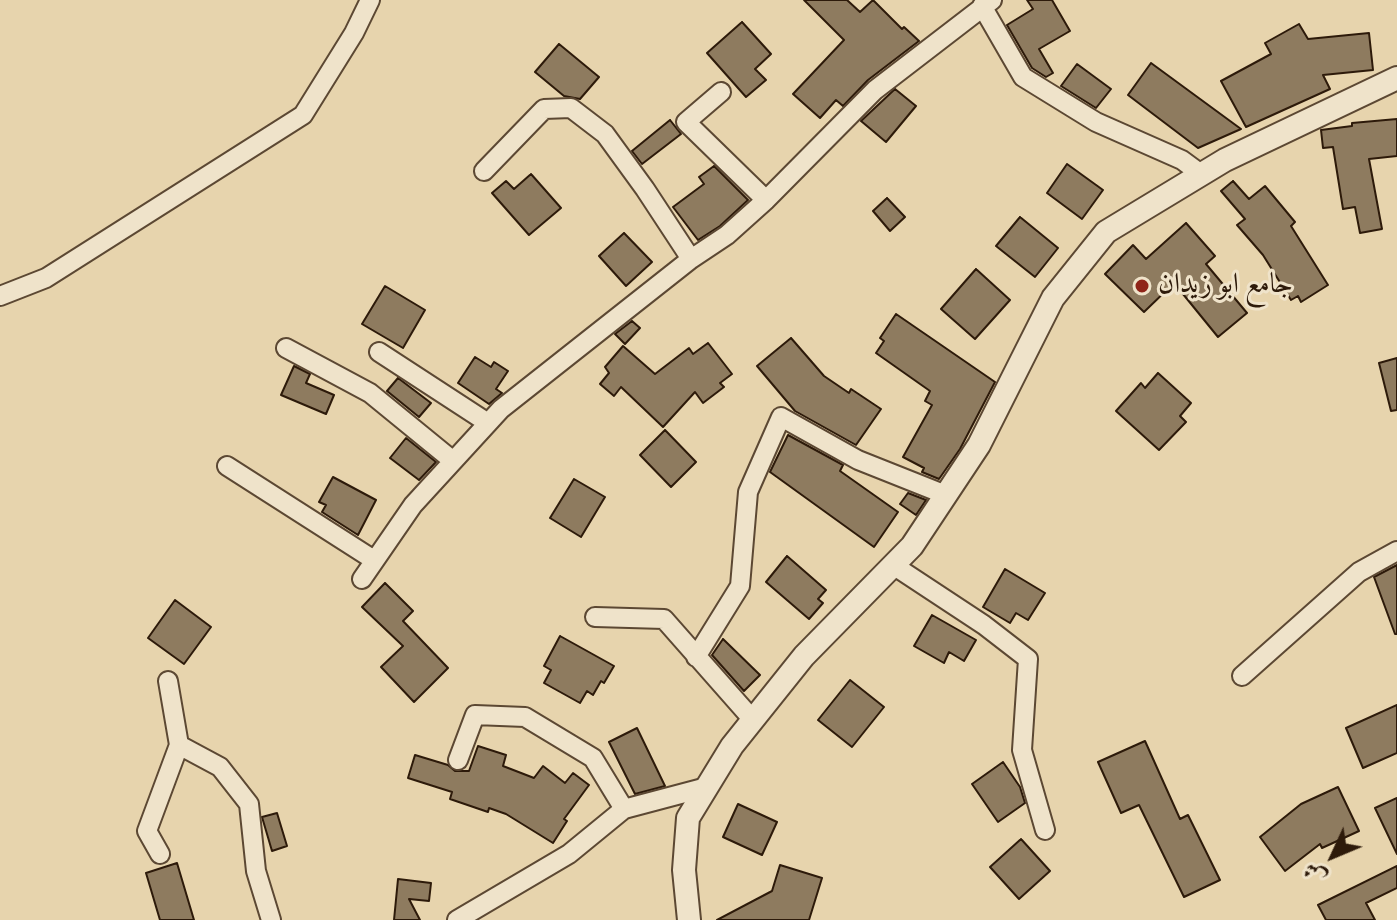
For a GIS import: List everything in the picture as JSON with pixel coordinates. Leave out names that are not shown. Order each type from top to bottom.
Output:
[{"type":"street","points":[[0,296],[46,278],[303,115],[354,33],[370,0]]},
{"type":"street","points":[[362,579],[413,505],[488,423],[578,347],[691,259],[727,235],[875,90],[987,3],[1023,77],[1096,122],[1182,160],[1201,174]]},
{"type":"street","points":[[690,920],[684,870],[688,818],[732,746],[804,656],[912,546],[979,445],[1053,298],[1106,232],[1225,160],[1397,78]]},
{"type":"street","points":[[721,92],[686,122],[766,200]]},
{"type":"street","points":[[484,171],[544,109],[571,108],[605,134],[691,259]]},
{"type":"street","points":[[286,348],[370,393],[452,460]]},
{"type":"street","points":[[379,352],[488,423]]},
{"type":"street","points":[[696,657],[740,586],[748,492],[781,417],[858,460],[946,495]]},
{"type":"street","points":[[227,466],[374,560]]},
{"type":"street","points":[[1242,676],[1359,572],[1397,551]]},
{"type":"street","points":[[893,565],[984,625],[1028,659],[1022,750],[1045,830]]},
{"type":"street","points":[[595,617],[664,619],[753,720]]},
{"type":"street","points":[[160,854],[147,831],[179,745],[168,681]]},
{"type":"street","points":[[458,760],[475,715],[525,717],[593,758],[624,809]]},
{"type":"street","points":[[179,745],[220,767],[249,804],[256,871],[271,920]]},
{"type":"street","points":[[457,920],[569,854],[624,809],[707,787]]},
{"type":"building","points":[[804,0],[847,0],[860,12],[873,0],[919,41],[868,80],[843,106],[836,100],[820,118],[793,94],[844,40]]},
{"type":"building","points":[[1027,0],[1052,0],[1070,31],[1039,49],[1053,73],[1046,77],[1032,68],[1007,25],[1033,9]]},
{"type":"building","points":[[742,22],[771,54],[755,69],[766,80],[746,97],[707,53]]},
{"type":"building","points":[[1299,24],[1308,39],[1369,33],[1373,70],[1323,75],[1330,89],[1246,127],[1221,81],[1271,54],[1265,43]]},
{"type":"building","points":[[559,44],[599,77],[580,99],[564,96],[535,72]]},
{"type":"building","points":[[1151,63],[1241,129],[1198,148],[1128,95]]},
{"type":"building","points":[[1077,64],[1111,89],[1096,108],[1061,86]]},
{"type":"building","points":[[895,89],[916,106],[886,142],[861,121]]},
{"type":"building","points":[[1397,119],[1397,156],[1369,159],[1382,229],[1360,233],[1355,207],[1343,209],[1333,147],[1323,148],[1321,130],[1352,126],[1352,123]]},
{"type":"building","points":[[670,120],[681,134],[642,164],[632,151]]},
{"type":"building","points":[[1067,164],[1103,190],[1082,219],[1047,193]]},
{"type":"building","points":[[714,166],[748,200],[720,226],[698,240],[673,207],[704,184],[699,177]]},
{"type":"building","points":[[531,174],[561,208],[529,235],[492,193],[506,181],[514,189]]},
{"type":"building","points":[[1233,181],[1249,199],[1265,186],[1295,222],[1291,226],[1328,285],[1301,302],[1298,296],[1291,300],[1263,255],[1237,225],[1245,219],[1221,191]]},
{"type":"building","points":[[887,198],[905,217],[890,231],[873,211]]},
{"type":"building","points":[[1020,217],[1058,248],[1035,277],[996,246]]},
{"type":"building","points":[[1186,223],[1215,256],[1206,264],[1247,313],[1218,337],[1174,283],[1144,312],[1105,274],[1133,245],[1146,259]]},
{"type":"building","points":[[624,233],[652,262],[626,286],[599,256]]},
{"type":"building","points":[[976,269],[1010,300],[975,339],[941,309]]},
{"type":"building","points":[[385,286],[425,310],[403,348],[362,324]]},
{"type":"building","points":[[896,314],[995,382],[960,449],[939,479],[922,472],[924,468],[903,457],[932,405],[925,401],[930,391],[876,353],[884,341],[880,338]]},
{"type":"building","points":[[632,321],[640,328],[625,344],[615,334]]},
{"type":"building","points":[[791,338],[824,376],[881,409],[856,445],[795,411],[757,366]]},
{"type":"building","points":[[708,343],[732,374],[720,383],[724,387],[703,403],[695,392],[663,427],[621,387],[614,396],[600,384],[609,373],[605,367],[623,346],[655,374],[689,348],[693,354]]},
{"type":"building","points":[[475,357],[491,367],[494,362],[508,371],[496,389],[502,393],[489,404],[458,383]]},
{"type":"building","points":[[1397,358],[1397,410],[1391,411],[1379,363]]},
{"type":"building","points":[[294,366],[310,374],[306,383],[334,395],[326,414],[281,395]]},
{"type":"building","points":[[1158,373],[1191,403],[1180,416],[1186,422],[1159,450],[1116,411],[1141,383],[1145,388]]},
{"type":"building","points":[[398,378],[431,403],[419,417],[387,391]]},
{"type":"building","points":[[665,430],[696,462],[671,487],[640,455]]},
{"type":"building","points":[[788,435],[843,465],[840,471],[898,512],[874,547],[770,472]]},
{"type":"building","points":[[406,438],[436,462],[419,480],[390,458]]},
{"type":"building","points":[[333,477],[376,500],[358,535],[322,512],[326,505],[319,502]]},
{"type":"building","points":[[574,479],[605,497],[581,537],[550,518]]},
{"type":"building","points":[[908,493],[926,500],[916,515],[900,504]]},
{"type":"building","points":[[787,556],[826,590],[818,599],[823,603],[809,619],[766,582]]},
{"type":"building","points":[[1397,565],[1397,634],[1395,634],[1374,577]]},
{"type":"building","points":[[1005,569],[1045,593],[1028,620],[1016,613],[1010,623],[983,607]]},
{"type":"building","points":[[385,583],[413,611],[403,621],[448,668],[414,702],[381,667],[403,646],[362,607]]},
{"type":"building","points":[[175,600],[211,627],[184,664],[148,638]]},
{"type":"building","points":[[932,615],[976,640],[964,661],[949,652],[944,663],[914,646]]},
{"type":"building","points":[[560,636],[614,666],[593,695],[587,691],[580,703],[544,683],[551,670],[544,666]]},
{"type":"building","points":[[723,639],[760,675],[744,691],[712,655]]},
{"type":"building","points":[[850,680],[884,707],[852,747],[818,720]]},
{"type":"building","points":[[1397,705],[1397,753],[1363,768],[1346,728]]},
{"type":"building","points":[[637,728],[665,786],[635,794],[609,742]]},
{"type":"building","points":[[1145,741],[1180,819],[1188,815],[1220,880],[1184,897],[1139,805],[1121,813],[1098,762]]},
{"type":"building","points":[[478,746],[506,755],[503,766],[534,778],[543,766],[565,783],[573,773],[589,785],[564,819],[567,821],[553,843],[506,814],[489,808],[488,812],[450,799],[452,792],[408,778],[415,755],[448,765],[455,771],[469,771]]},
{"type":"building","points":[[1003,762],[1020,787],[1025,803],[998,822],[972,784]]},
{"type":"building","points":[[1338,787],[1359,831],[1322,848],[1320,844],[1285,871],[1260,837],[1301,804]]},
{"type":"building","points":[[1397,798],[1397,854],[1375,808]]},
{"type":"building","points":[[738,804],[777,822],[762,855],[723,837]]},
{"type":"building","points":[[277,813],[287,846],[272,851],[262,817]]},
{"type":"building","points":[[1021,839],[1050,871],[1019,899],[990,867]]},
{"type":"building","points":[[177,863],[194,920],[160,920],[146,873]]},
{"type":"building","points":[[780,865],[822,878],[809,920],[717,920],[772,891]]},
{"type":"building","points":[[1397,866],[1397,888],[1366,903],[1375,920],[1326,920],[1318,905]]},
{"type":"building","points":[[398,879],[431,883],[429,901],[409,899],[420,920],[394,920]]},
{"type":"place","name":"جامع ابو زيدان","points":[[1142,286]]}]
